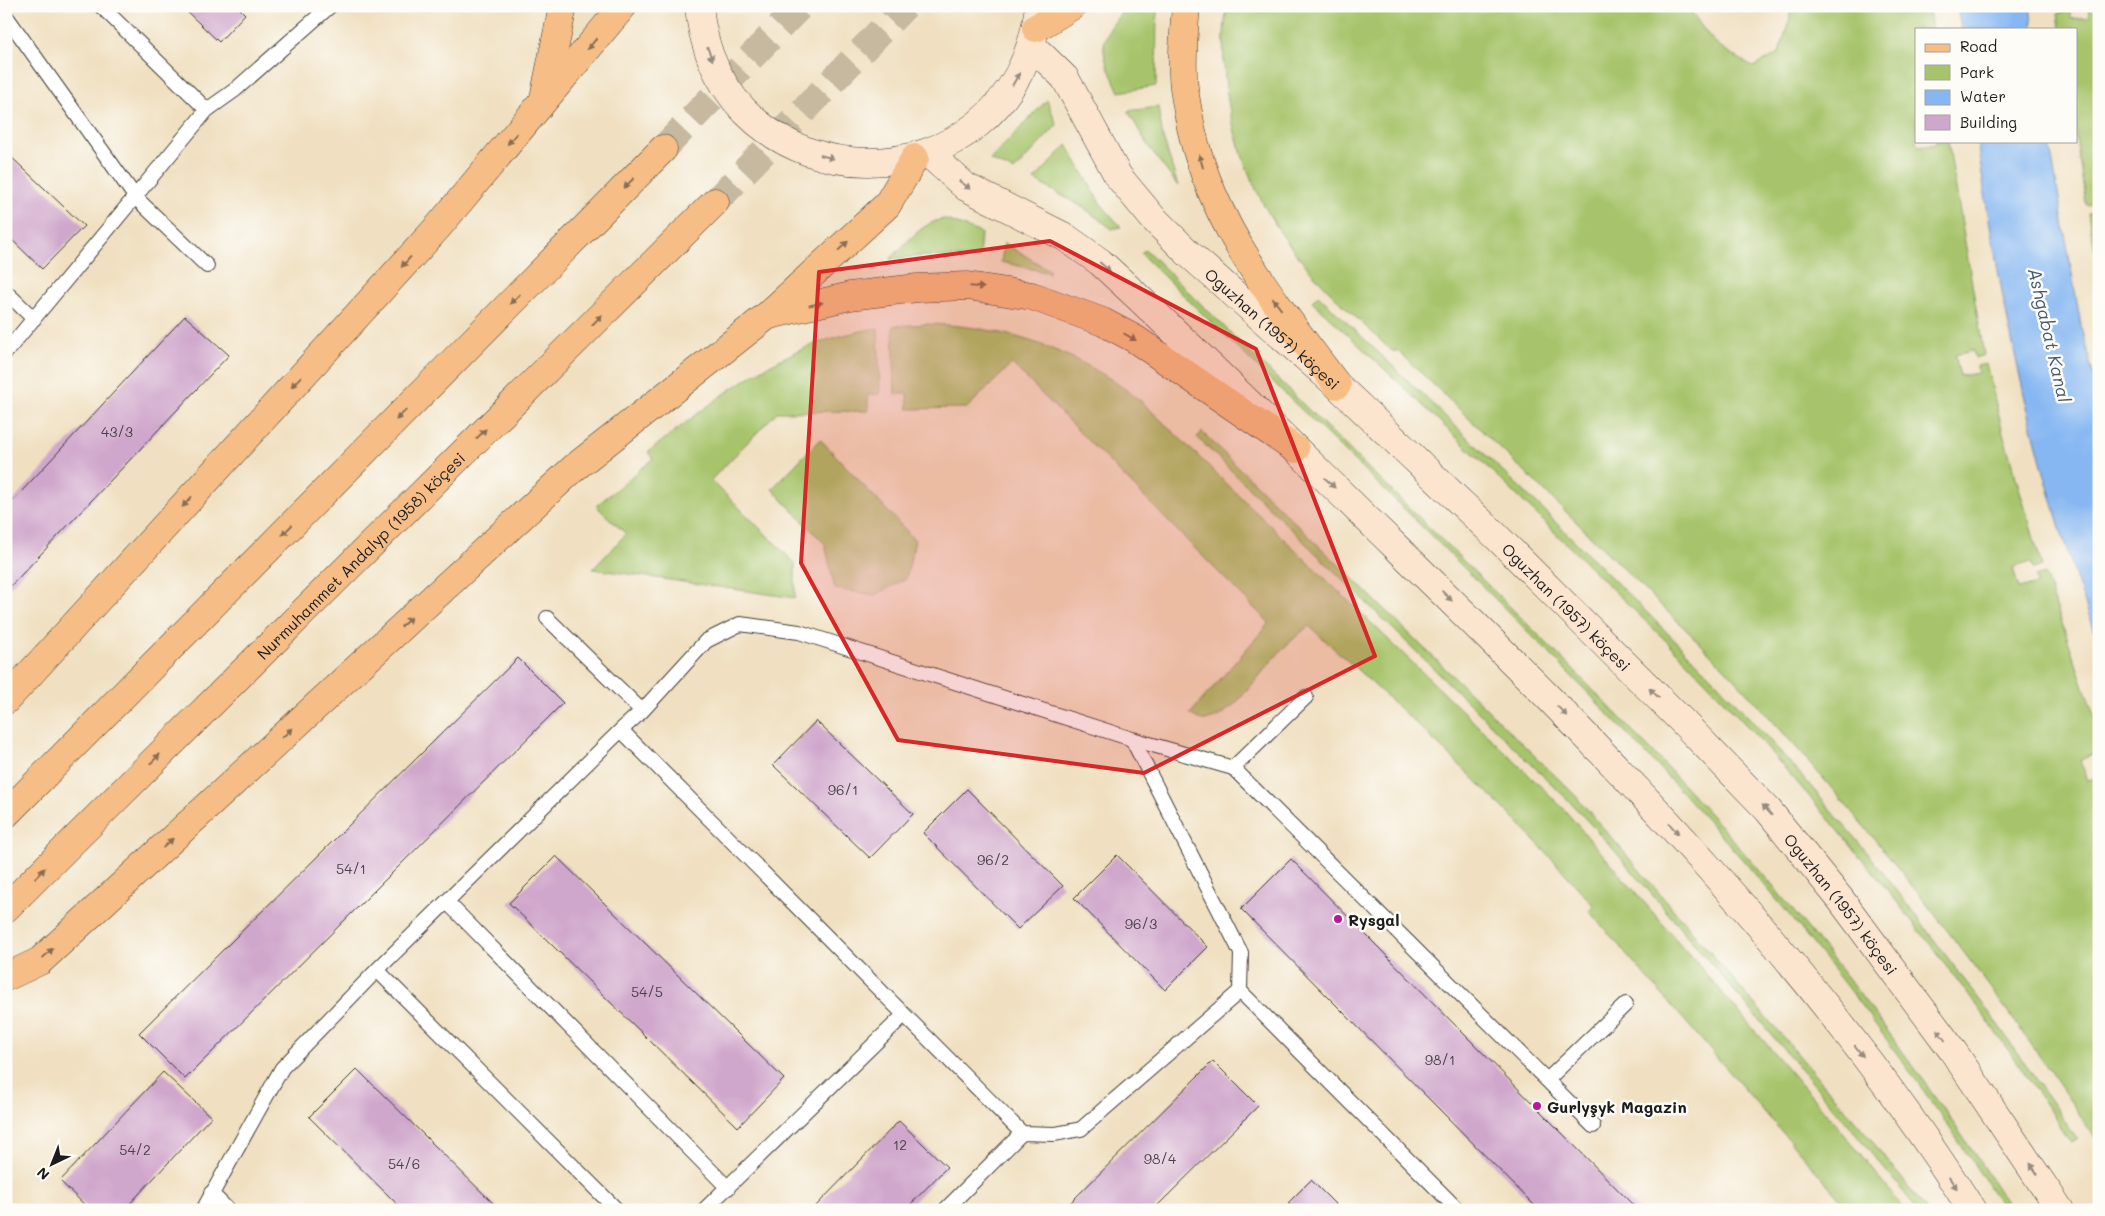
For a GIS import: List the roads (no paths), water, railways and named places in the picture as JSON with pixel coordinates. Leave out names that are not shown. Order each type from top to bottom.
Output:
[{"type":"main road","points":[[543,102],[563,6]]},
{"type":"main road","points":[[6,700],[438,227],[623,6]]},
{"type":"main road","points":[[699,6],[708,48],[719,74],[735,98],[748,112],[777,137],[802,150],[830,159],[858,163],[887,163],[922,156],[952,143],[973,128],[993,111],[1009,92],[1036,26],[1072,6]]},
{"type":"main road","points":[[1186,6],[1183,76],[1192,132],[1207,183],[1231,234],[1265,289],[1337,385]]},
{"type":"main road","name":"Oguzhan (1957) köçesi","points":[[1036,26],[1118,176],[1152,217],[1188,253],[1337,385],[1497,537],[1681,720],[1768,810],[1841,900],[1953,1052],[2060,1210]]},
{"type":"main road","points":[[6,814],[663,149]]},
{"type":"main road","points":[[6,977],[40,961],[574,468],[768,315],[887,205],[922,156]]},
{"type":"main road","points":[[922,156],[966,187],[1065,237],[1100,262],[1517,665],[1617,767],[1707,865],[1829,1012],[1895,1099],[1972,1210]]},
{"type":"main road","name":"Nurmuhammet Andalyp (1958) köçesi","points":[[6,908],[715,202]]},
{"type":"main road","points":[[768,315],[850,296],[917,288],[968,286],[1032,296],[1103,322],[1135,339],[1295,449]]},
{"type":"lane","points":[[101,6],[207,110]]},
{"type":"lane","points":[[6,352],[136,198],[207,110],[235,90],[330,6]]},
{"type":"lane","points":[[6,16],[136,198],[207,266]]},
{"type":"lane","points":[[6,292],[34,319]]},
{"type":"lane","points":[[548,618],[642,711]]},
{"type":"lane","points":[[203,1210],[282,1068],[377,970],[642,711],[706,641],[740,624],[799,632],[1132,739],[1233,768],[1593,1126]]},
{"type":"lane","points":[[1233,768],[1306,697]]},
{"type":"lane","points":[[621,730],[1022,1133],[1055,1134],[1081,1129],[1240,991]]},
{"type":"lane","points":[[1132,739],[1241,953],[1240,991],[1458,1210]]},
{"type":"lane","points":[[448,902],[728,1188]]},
{"type":"lane","points":[[377,970],[617,1210]]},
{"type":"lane","points":[[1547,1080],[1626,1004]]},
{"type":"lane","points":[[704,1210],[904,1015]]},
{"type":"lane","points":[[945,1210],[1022,1133]]},
{"type":"lane","points":[[211,1193],[228,1210]]},
{"type":"water","points":[[1957,6],[2030,6],[2033,28],[1961,28]]},
{"type":"water","name":"Ashgabat Kanal","points":[[1977,142],[2049,142],[2082,331],[2099,398],[2099,642],[2077,581],[2040,458],[2010,332]]},
{"type":"tunnel","points":[[663,149],[800,6]]},
{"type":"tunnel","points":[[715,202],[905,6]]},
{"type":"place","name":"Rysgal","points":[[1338,919]]},
{"type":"place","name":"Gurlyşyk Magazin","points":[[1537,1106]]}]
